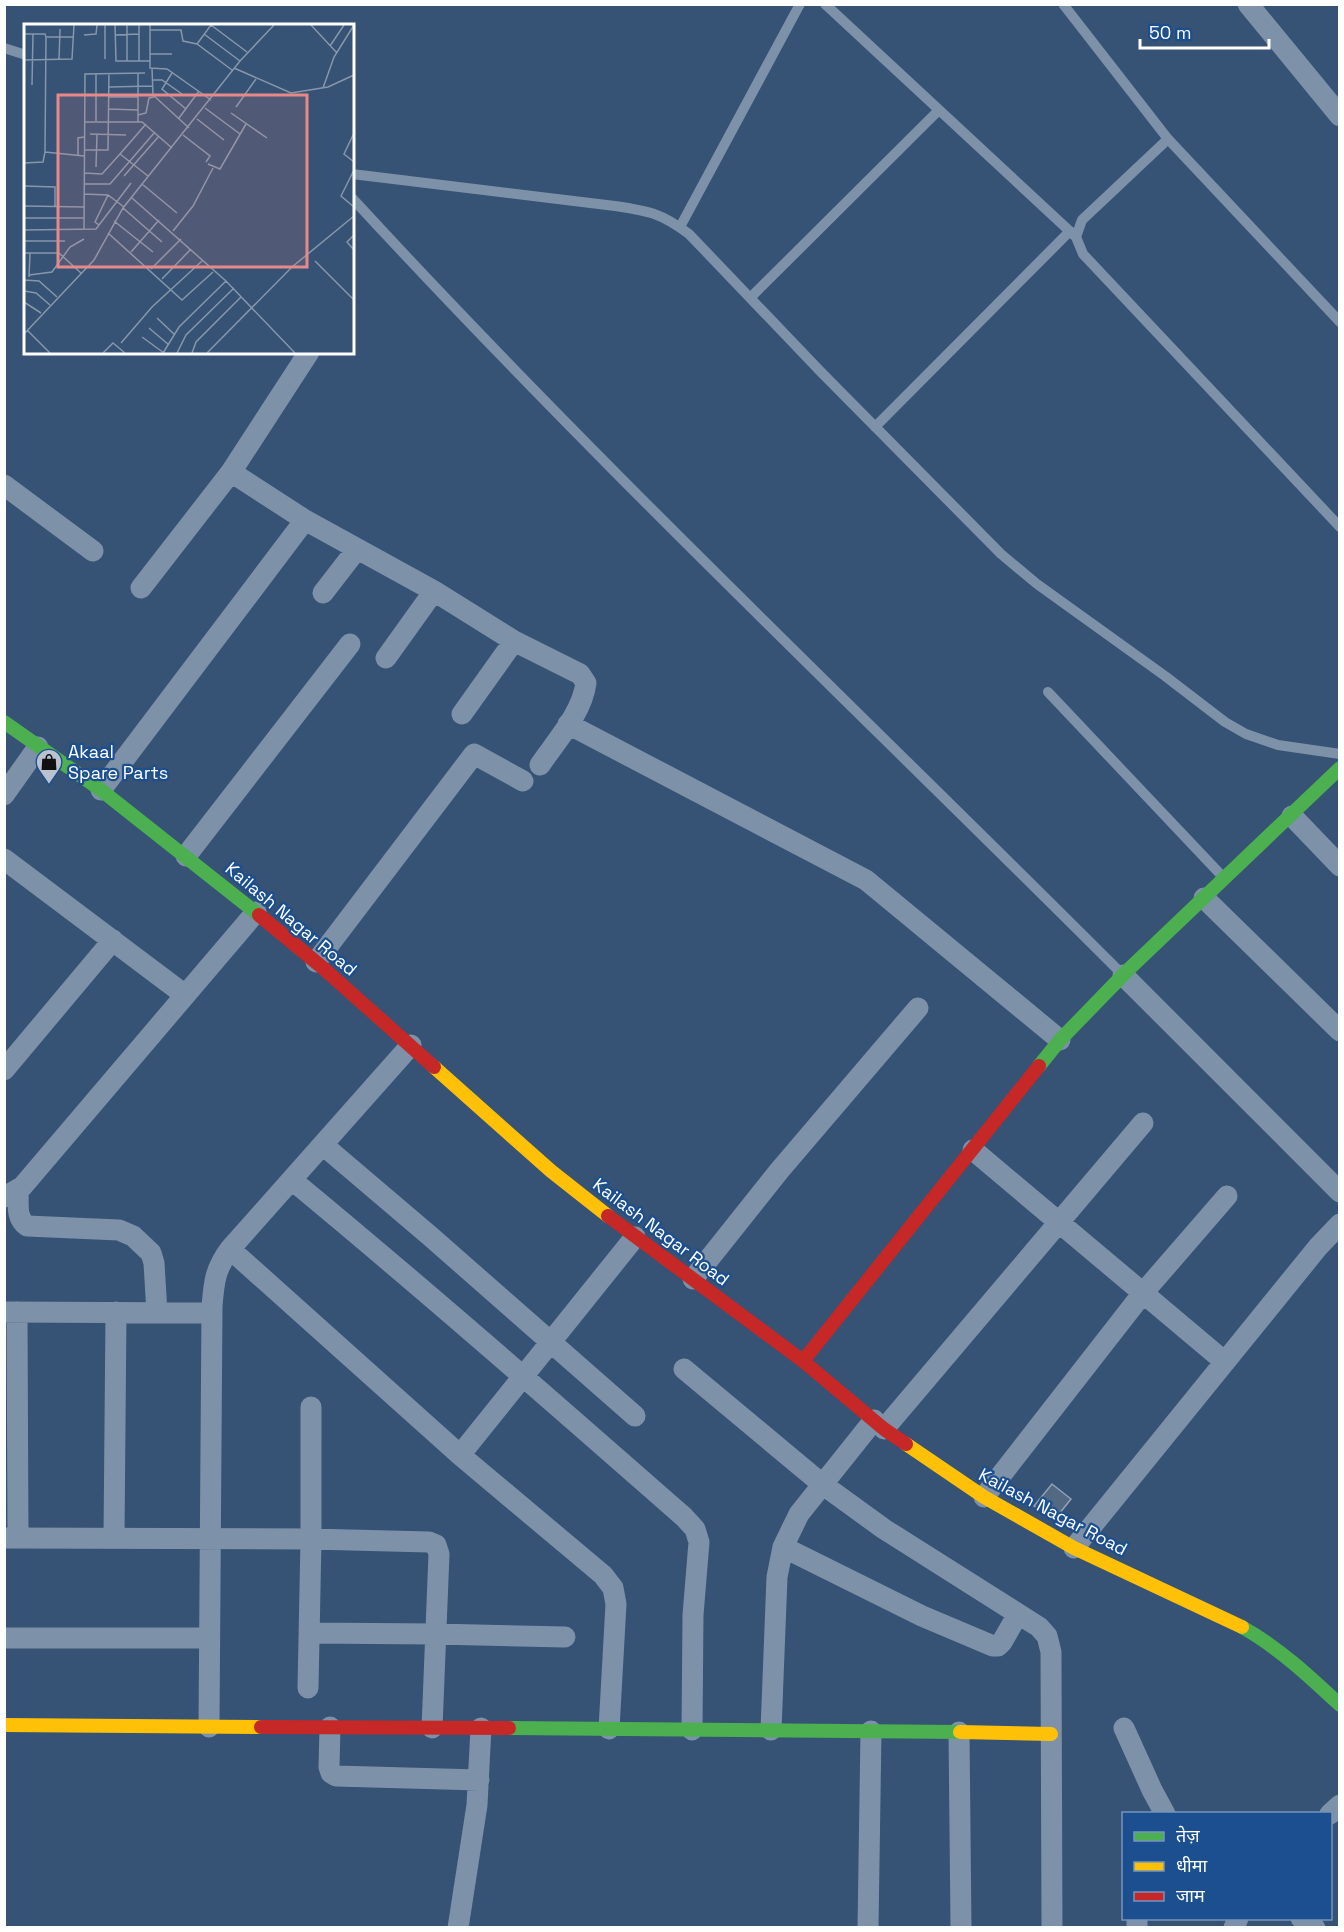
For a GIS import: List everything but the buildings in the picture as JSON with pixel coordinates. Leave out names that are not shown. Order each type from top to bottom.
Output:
[{"type":"street","points":[[1248,4],[1340,116]]},
{"type":"street","points":[[141,588],[231,472],[308,354]]},
{"type":"street","points":[[231,472],[305,520],[434,591],[514,641],[580,674],[586,683],[585,695],[540,765]]},
{"type":"street","points":[[4,485],[93,551]]},
{"type":"street","points":[[101,790],[305,520]]},
{"type":"street","points":[[323,593],[357,549]]},
{"type":"street","points":[[386,658],[434,591]]},
{"type":"street","points":[[462,714],[514,641]]},
{"type":"street","points":[[186,856],[350,644]]},
{"type":"street","name":"Kailash Nagar Road","points":[[4,722],[101,790],[256,912],[411,1045],[551,1171],[635,1237],[803,1361],[879,1425],[984,1497],[1074,1548],[1232,1621],[1270,1643],[1340,1705]]},
{"type":"street","points":[[568,724],[866,880],[1060,1040]]},
{"type":"street","points":[[4,795],[38,747]]},
{"type":"street","points":[[316,962],[474,754],[523,782]]},
{"type":"street","points":[[803,1361],[1060,1040],[1091,1006],[1340,768]]},
{"type":"street","points":[[1292,816],[1340,866]]},
{"type":"street","points":[[4,859],[185,995]]},
{"type":"street","points":[[1204,898],[1340,1031]]},
{"type":"street","points":[[157,1313],[154,1263],[151,1252],[144,1245],[133,1236],[119,1230],[27,1226],[19,1217],[11,1193],[67,1135],[256,912]]},
{"type":"street","points":[[4,1070],[113,940]]},
{"type":"street","points":[[1123,975],[1340,1192]]},
{"type":"street","points":[[693,1279],[779,1171],[918,1008]]},
{"type":"street","points":[[209,1726],[209,1538],[214,1276],[220,1262],[230,1249],[411,1045]]},
{"type":"street","points":[[771,1730],[777,1577],[783,1546],[799,1514],[822,1484],[879,1425],[1143,1123]]},
{"type":"street","points":[[323,1145],[635,1416]]},
{"type":"street","points":[[973,1150],[1225,1362]]},
{"type":"street","points":[[291,1180],[396,1266],[696,1529],[699,1542],[693,1615],[692,1730]]},
{"type":"street","points":[[984,1497],[1143,1293],[1227,1196]]},
{"type":"street","points":[[1074,1548],[1318,1247],[1340,1224]]},
{"type":"street","points":[[460,1455],[635,1237]]},
{"type":"street","points":[[230,1249],[460,1455],[603,1575],[613,1588],[616,1604],[609,1729]]},
{"type":"street","points":[[212,1313],[11,1312],[11,1538],[311,1539],[429,1542],[436,1545],[439,1554],[432,1728]]},
{"type":"street","points":[[114,1538],[116,1312]]},
{"type":"street","points":[[684,1369],[822,1484],[884,1529],[1018,1614],[1047,1636],[1051,1652],[1052,1928]]},
{"type":"street","points":[[308,1688],[311,1407]]},
{"type":"street","points":[[783,1546],[922,1616],[993,1646],[998,1646],[1002,1642],[1018,1614]]},
{"type":"street","points":[[309,1633],[565,1637]]},
{"type":"street","points":[[4,1638],[208,1638]]},
{"type":"street","points":[[4,1725],[1051,1734]]},
{"type":"street","points":[[330,1727],[329,1767],[331,1773],[336,1776],[479,1780]]},
{"type":"street","points":[[458,1928],[477,1805],[481,1728]]},
{"type":"street","points":[[1124,1728],[1164,1812]]},
{"type":"street","points":[[868,1928],[871,1731]]},
{"type":"street","points":[[960,1732],[961,1928]]},
{"type":"lane","points":[[680,227],[800,4]]},
{"type":"lane","points":[[825,4],[1073,234],[1083,254],[1340,527]]},
{"type":"lane","points":[[1063,4],[1168,140],[1340,322]]},
{"type":"lane","points":[[4,48],[24,54]]},
{"type":"lane","points":[[750,298],[939,110]]},
{"type":"lane","points":[[875,427],[1073,234],[1082,220],[1168,140]]},
{"type":"lane","points":[[354,174],[637,209],[670,219],[689,234],[1001,554],[1037,584],[1225,722],[1246,734],[1278,745],[1340,754]]},
{"type":"lane","points":[[354,200],[656,514],[922,774],[1123,975]]},
{"type":"lane","points":[[1048,692],[1225,878]]},
{"type":"traffic: fast","points":[[4,722],[101,790],[259,915]]},
{"type":"traffic: fast","points":[[1039,1066],[1060,1040],[1128,970],[1340,768]]},
{"type":"traffic: fast","points":[[1242,1627],[1281,1653],[1340,1705]]},
{"type":"traffic: fast","points":[[509,1728],[960,1732]]},
{"type":"traffic: slow","points":[[434,1067],[551,1171],[608,1216]]},
{"type":"traffic: slow","points":[[906,1444],[984,1497],[1074,1548],[1242,1627]]},
{"type":"traffic: slow","points":[[4,1725],[261,1727]]},
{"type":"traffic: slow","points":[[960,1732],[1051,1734]]},
{"type":"traffic: jam","points":[[259,915],[323,968],[434,1067]]},
{"type":"traffic: jam","points":[[803,1361],[1039,1066]]},
{"type":"traffic: jam","points":[[608,1216],[803,1361],[884,1429],[906,1444]]},
{"type":"traffic: jam","points":[[261,1727],[509,1728]]},
{"type":"place","name":"Akaal Spare Parts","points":[[49,785]]}]
